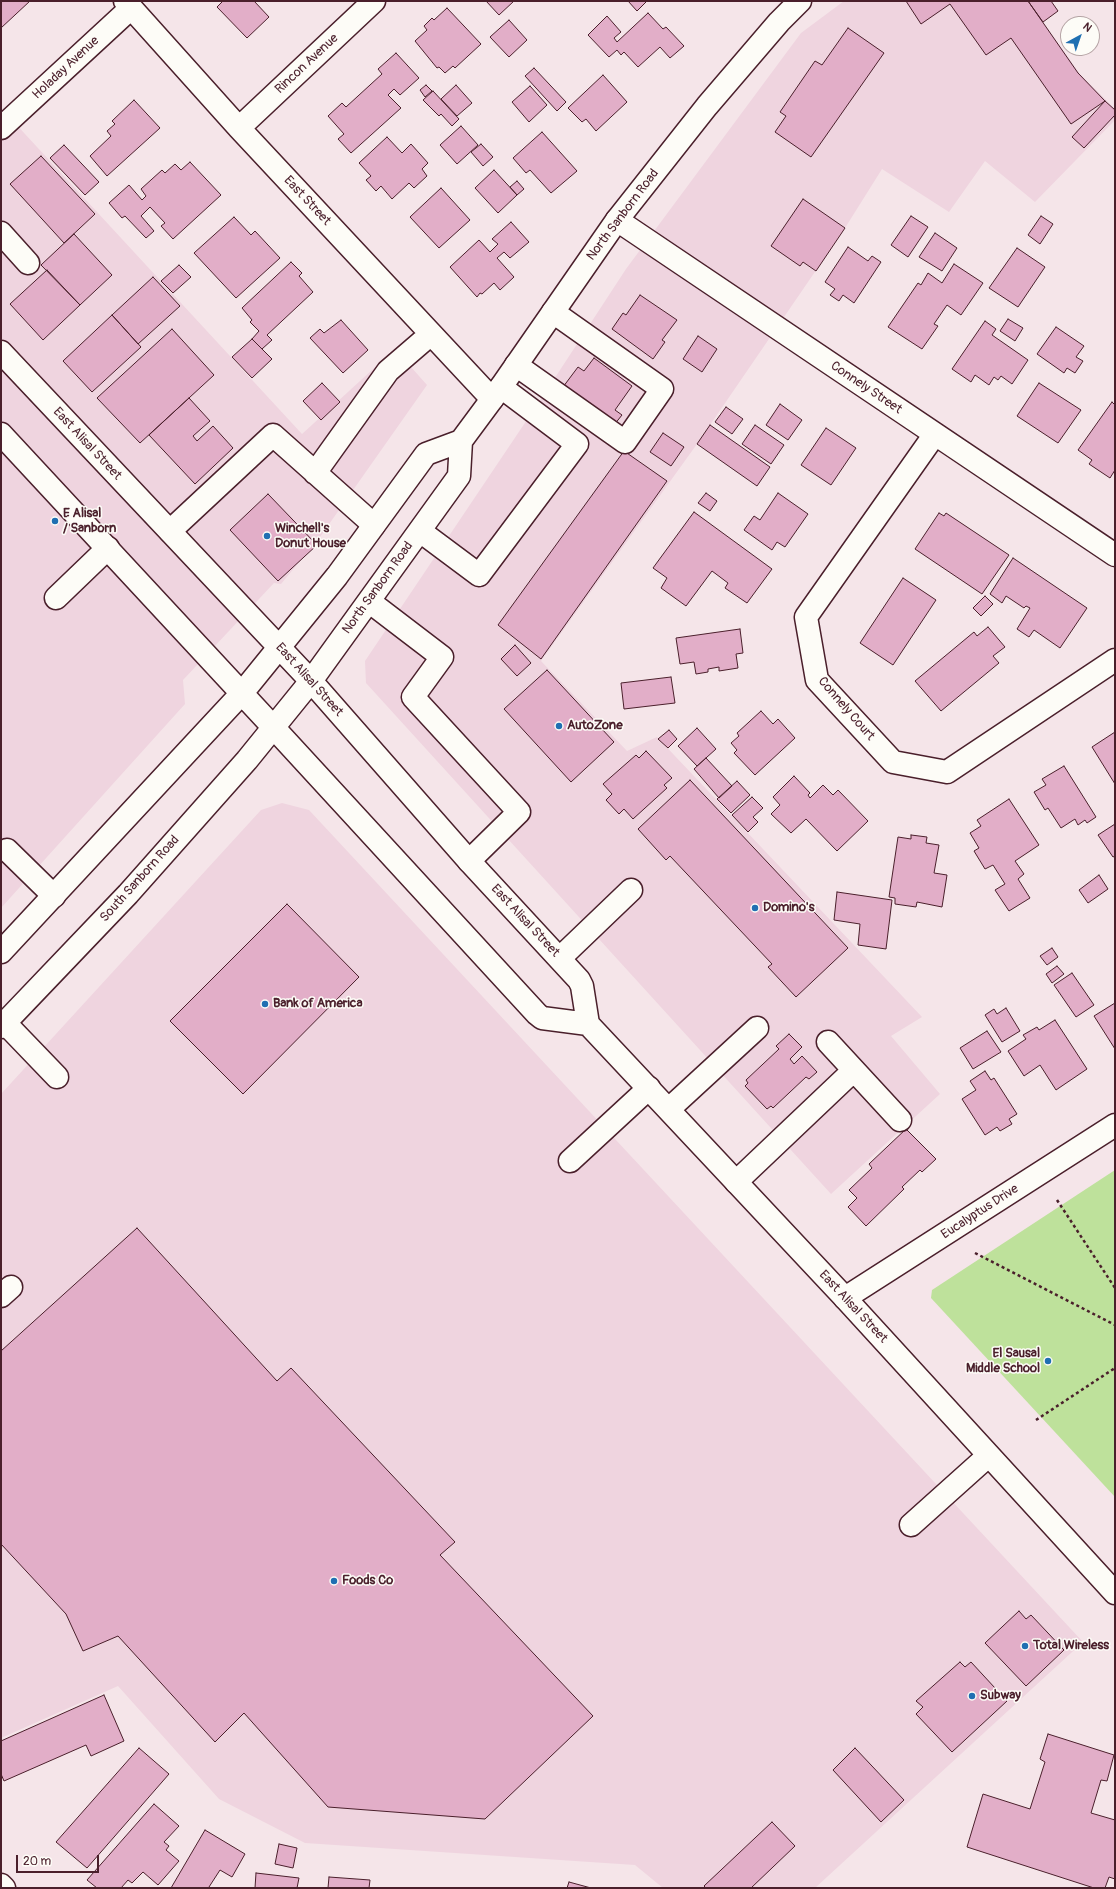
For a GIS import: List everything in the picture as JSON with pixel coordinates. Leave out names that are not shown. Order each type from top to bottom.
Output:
[{"type":"main road","name":"Rincon Avenue","points":[[239,128],[374,1]]},
{"type":"main road","name":"North Sanborn Road","points":[[274,728],[370,602],[459,476],[461,441],[617,220],[707,106],[779,22],[800,1]]},
{"type":"main road","name":"East Street","points":[[128,4],[239,128],[431,334],[496,393],[577,444],[479,575],[420,530]]},
{"type":"main road","name":"Holaday Avenue","points":[[1,128],[128,4]]},
{"type":"main road","name":"Connely Street","points":[[617,220],[1115,555]]},
{"type":"main road","points":[[1,233],[28,263]]},
{"type":"main road","points":[[516,365],[624,442],[662,389],[553,312]]},
{"type":"main road","points":[[315,473],[388,371],[431,334]]},
{"type":"main road","name":"East Alisal Street","points":[[1,352],[311,681],[469,861],[560,958],[579,980],[582,986],[588,1024],[845,1298],[1115,1593]]},
{"type":"main road","points":[[1,434],[108,548],[537,1014],[542,1018],[588,1024]]},
{"type":"main road","name":"Connely Court","points":[[935,434],[806,617],[817,680],[893,762],[947,772],[1115,660]]},
{"type":"main road","points":[[170,531],[272,435],[374,525]]},
{"type":"main road","points":[[1,952],[242,693],[278,646],[337,576],[426,454],[461,441]]},
{"type":"main road","points":[[56,598],[108,548]]},
{"type":"main road","points":[[370,602],[442,657],[413,697],[519,812],[469,861]]},
{"type":"main road","name":"South Sanborn Road","points":[[3,1025],[128,894],[274,728]]},
{"type":"main road","points":[[8,850],[54,896]]},
{"type":"main road","points":[[560,958],[631,890]]},
{"type":"main road","points":[[3,1025],[57,1077]]},
{"type":"main road","points":[[669,1109],[757,1028]]},
{"type":"main road","points":[[828,1042],[900,1120]]},
{"type":"main road","points":[[736,1182],[854,1070]]},
{"type":"main road","points":[[570,1161],[649,1088]]},
{"type":"main road","name":"Eucalyptus Drive","points":[[845,1298],[1115,1125]]},
{"type":"main road","points":[[911,1525],[988,1456]]},
{"type":"main road","points":[[1,1885],[4,1888]]},
{"type":"path","points":[[1058,1200],[1115,1288]]},
{"type":"path","points":[[975,1253],[1115,1325]]},
{"type":"path","points":[[1036,1420],[1115,1368]]},
{"type":"shaded area","points":[[844,1],[1028,1],[1060,46],[1060,56],[1067,56],[1080,74],[1115,109],[1115,120],[1035,202],[985,161],[949,212],[882,169],[845,228],[697,444],[541,661],[627,751],[657,737],[922,1017],[891,1036],[940,1094],[831,1194],[366,683],[365,661],[545,393],[626,269],[801,33]]},
{"type":"shaded area","points":[[1,108],[302,434],[395,349],[427,385],[320,537],[281,584],[274,583],[183,680],[185,704],[1,908]]},
{"type":"shaded area","points":[[282,803],[309,810],[1083,1642],[815,1888],[663,1888],[635,1865],[305,1843],[219,1799],[118,1686],[1,1738],[1,1094],[261,810]]},
{"type":"green space","name":"El Sausal Middle School","points":[[1115,1170],[1115,1497],[931,1298],[932,1290]]},
{"type":"building","points":[[1,1],[30,1],[1,28]]},
{"type":"building","points":[[223,1],[254,1],[269,17],[247,38],[217,7]]},
{"type":"building","points":[[486,1],[514,1],[499,15]]},
{"type":"building","points":[[628,1],[647,1],[637,11]]},
{"type":"building","points":[[906,1],[1028,1],[1060,47],[1060,56],[1066,56],[1078,73],[1105,101],[1071,124],[1011,38],[986,55],[950,4],[921,24]]},
{"type":"building","points":[[1028,1],[1051,1],[1058,11],[1043,22]]},
{"type":"building","points":[[447,8],[481,44],[455,68],[453,66],[445,73],[439,67],[437,68],[415,41],[427,30],[424,26],[432,18],[434,20]]},
{"type":"building","points":[[648,13],[663,29],[666,27],[684,46],[670,58],[660,47],[638,67],[624,52],[621,55],[617,50],[609,57],[588,35],[607,16],[621,32],[614,38],[617,42]]},
{"type":"building","points":[[509,20],[527,40],[509,57],[490,37]]},
{"type":"building","points":[[848,28],[884,53],[811,157],[775,132],[786,116],[780,112],[815,61],[822,65]]},
{"type":"building","points":[[396,53],[419,78],[400,95],[394,89],[388,95],[401,108],[351,153],[338,139],[344,134],[328,116],[342,103],[346,107],[382,74],[378,69]]},
{"type":"building","points":[[534,68],[566,102],[557,111],[525,76]]},
{"type":"building","points":[[603,75],[627,102],[596,131],[586,119],[582,122],[568,108]]},
{"type":"building","points":[[426,85],[432,91],[425,97],[420,90]]},
{"type":"building","points":[[456,85],[472,103],[457,116],[441,99]]},
{"type":"building","points":[[530,86],[547,105],[529,122],[512,102]]},
{"type":"building","points":[[433,91],[459,119],[452,126],[441,114],[439,116],[423,100]]},
{"type":"building","points":[[134,100],[160,128],[107,176],[90,156],[111,136],[107,131],[115,124],[112,121]]},
{"type":"building","points":[[1105,101],[1115,110],[1115,115],[1084,148],[1072,137]]},
{"type":"building","points":[[461,126],[478,145],[457,164],[440,145]]},
{"type":"building","points":[[542,132],[577,171],[551,193],[530,170],[526,173],[513,158]]},
{"type":"building","points":[[387,137],[402,153],[411,144],[428,163],[422,169],[427,176],[414,188],[409,183],[392,199],[381,186],[376,191],[366,180],[371,176],[359,163]]},
{"type":"building","points":[[481,144],[493,157],[483,166],[471,152]]},
{"type":"building","points":[[64,145],[99,182],[85,195],[50,158]]},
{"type":"building","points":[[41,156],[95,214],[64,243],[10,184]]},
{"type":"building","points":[[190,162],[221,195],[173,239],[161,226],[165,223],[150,207],[141,216],[154,231],[146,238],[125,216],[122,218],[109,203],[129,185],[142,200],[146,196],[141,189],[162,170],[165,173],[175,164],[181,170]]},
{"type":"building","points":[[494,170],[517,195],[498,213],[475,188]]},
{"type":"building","points":[[517,181],[524,189],[517,195],[510,187]]},
{"type":"building","points":[[441,188],[470,220],[439,248],[410,217]]},
{"type":"building","points":[[803,199],[845,228],[816,271],[803,262],[800,266],[771,246]]},
{"type":"building","points":[[911,216],[928,227],[908,257],[891,245]]},
{"type":"building","points":[[1041,216],[1053,224],[1040,244],[1028,235]]},
{"type":"building","points":[[234,217],[251,235],[255,231],[280,258],[236,298],[194,253]]},
{"type":"building","points":[[511,222],[529,242],[510,258],[504,252],[497,258],[514,277],[500,290],[494,283],[477,297],[450,267],[479,240],[490,252],[498,244],[492,239]]},
{"type":"building","points":[[935,233],[957,248],[942,271],[919,257]]},
{"type":"building","points":[[74,234],[112,275],[80,305],[41,265]]},
{"type":"building","points":[[848,247],[868,261],[872,256],[881,262],[854,303],[843,295],[839,301],[830,295],[835,289],[825,282]]},
{"type":"building","points":[[1017,248],[1045,267],[1018,307],[989,288]]},
{"type":"building","points":[[291,262],[302,273],[299,276],[313,292],[267,335],[272,340],[262,349],[252,339],[259,331],[250,322],[252,320],[242,308]]},
{"type":"building","points":[[954,264],[983,283],[961,315],[947,305],[934,324],[938,326],[922,349],[888,327],[918,283],[921,285],[928,273],[942,283]]},
{"type":"building","points":[[179,265],[191,277],[173,293],[161,281]]},
{"type":"building","points":[[47,270],[80,305],[43,340],[10,304]]},
{"type":"building","points":[[153,277],[180,306],[138,344],[112,315]]},
{"type":"building","points":[[640,295],[677,320],[662,340],[665,342],[653,359],[612,329],[623,313],[626,315]]},
{"type":"building","points":[[112,315],[141,347],[92,392],[63,361]]},
{"type":"building","points":[[1008,319],[1023,328],[1015,341],[1000,331]]},
{"type":"building","points":[[341,320],[368,350],[343,373],[310,338],[320,329],[324,333]]},
{"type":"building","points":[[985,321],[996,329],[992,335],[1028,360],[1012,384],[1001,376],[998,380],[994,377],[989,385],[975,375],[971,382],[952,369]]},
{"type":"building","points":[[1056,327],[1084,346],[1076,357],[1083,361],[1075,373],[1067,368],[1064,373],[1037,354]]},
{"type":"building","points":[[172,329],[214,375],[140,443],[97,398]]},
{"type":"building","points":[[698,336],[717,349],[702,372],[683,359]]},
{"type":"building","points":[[252,339],[272,359],[252,378],[232,357]]},
{"type":"building","points":[[594,358],[632,386],[615,410],[622,415],[614,425],[563,387],[578,367],[584,371]]},
{"type":"building","points":[[322,383],[340,402],[321,420],[303,401]]},
{"type":"building","points":[[1039,383],[1081,410],[1058,443],[1017,416]]},
{"type":"building","points":[[189,398],[210,421],[193,436],[197,441],[213,426],[233,448],[195,484],[149,435]]},
{"type":"building","points":[[1112,402],[1115,405],[1115,470],[1110,478],[1089,464],[1092,460],[1078,450]]},
{"type":"building","points":[[780,404],[802,420],[788,440],[766,425]]},
{"type":"building","points":[[726,407],[743,419],[732,434],[715,422]]},
{"type":"building","points":[[710,425],[770,467],[757,486],[697,444]]},
{"type":"building","points":[[755,425],[784,445],[771,464],[742,444]]},
{"type":"building","points":[[826,428],[856,448],[831,485],[801,465]]},
{"type":"building","points":[[663,433],[684,447],[671,466],[650,452]]},
{"type":"building","points":[[624,451],[667,481],[541,659],[498,625]]},
{"type":"building","points":[[706,493],[717,501],[710,511],[698,503]]},
{"type":"building","points":[[778,493],[808,514],[785,547],[777,542],[772,550],[744,530],[754,516],[760,520]]},
{"type":"building","points":[[268,494],[317,545],[278,581],[230,530]]},
{"type":"building","points":[[694,512],[772,569],[747,603],[725,588],[728,583],[712,571],[686,606],[661,588],[667,578],[653,568]]},
{"type":"building","points":[[939,513],[944,516],[946,513],[1009,555],[982,594],[915,549]]},
{"type":"building","points":[[1013,558],[1087,608],[1060,648],[1034,630],[1029,637],[1017,629],[1030,608],[1026,606],[1024,608],[1006,596],[1002,603],[990,594]]},
{"type":"building","points":[[903,578],[936,600],[893,665],[860,643]]},
{"type":"building","points":[[985,596],[993,604],[981,616],[973,608]]},
{"type":"building","points":[[988,627],[1005,647],[993,656],[999,663],[941,711],[915,681],[974,632],[977,636]]},
{"type":"building","points":[[740,629],[743,653],[736,654],[738,668],[719,671],[719,667],[708,669],[708,672],[696,674],[694,662],[680,664],[676,638]]},
{"type":"building","points":[[515,645],[531,663],[517,676],[501,659]]},
{"type":"building","name":"AutoZone","points":[[547,670],[614,742],[571,782],[504,709]]},
{"type":"building","points":[[671,677],[675,703],[624,709],[621,683]]},
{"type":"building","points":[[761,711],[773,724],[778,719],[795,738],[755,775],[734,753],[737,750],[731,743],[739,736],[737,733]]},
{"type":"building","points":[[697,728],[716,749],[697,766],[678,746]]},
{"type":"building","points":[[669,730],[677,739],[668,748],[658,739]]},
{"type":"building","points":[[1115,732],[1115,784],[1092,747]]},
{"type":"building","points":[[646,751],[672,778],[664,785],[667,788],[633,819],[624,809],[619,814],[606,800],[612,794],[603,784],[636,755],[639,758]]},
{"type":"building","points":[[706,758],[732,786],[719,798],[694,769]]},
{"type":"building","points":[[1064,766],[1096,817],[1087,823],[1085,820],[1078,825],[1075,819],[1061,828],[1048,808],[1045,810],[1034,792],[1046,785],[1042,779]]},
{"type":"building","points":[[794,776],[810,793],[808,795],[810,798],[823,785],[833,795],[838,790],[868,821],[837,851],[806,819],[791,833],[771,814],[780,805],[773,797]]},
{"type":"building","points":[[690,780],[848,948],[796,997],[768,967],[772,964],[670,856],[666,860],[638,829]]},
{"type":"building","points":[[737,781],[750,795],[731,813],[717,799]]},
{"type":"building","points":[[752,797],[763,808],[753,817],[758,822],[748,832],[732,815]]},
{"type":"building","points":[[1009,799],[1039,845],[1015,861],[1024,874],[1018,879],[1030,898],[1009,911],[995,890],[1005,884],[993,865],[985,869],[974,851],[979,848],[970,833],[981,826],[977,820]]},
{"type":"building","points":[[1115,824],[1115,856],[1113,857],[1098,835]]},
{"type":"building","points":[[911,835],[927,837],[926,843],[939,845],[934,873],[947,875],[942,907],[917,902],[916,907],[895,904],[895,898],[889,897],[898,837],[911,839]]},
{"type":"building","points":[[1099,875],[1108,889],[1088,903],[1079,890]]},
{"type":"building","points":[[837,892],[892,900],[886,949],[858,945],[860,924],[834,920]]},
{"type":"building","points":[[287,904],[359,977],[243,1094],[170,1021]]},
{"type":"building","points":[[1052,948],[1058,957],[1047,965],[1040,956]]},
{"type":"building","points":[[1057,966],[1064,974],[1052,983],[1046,974]]},
{"type":"building","points":[[1072,973],[1094,1005],[1076,1017],[1054,985]]},
{"type":"building","points":[[1115,1003],[1115,1049],[1094,1016]]},
{"type":"building","points":[[1006,1008],[1020,1031],[1002,1042],[985,1015],[994,1009],[997,1014]]},
{"type":"building","points":[[1055,1020],[1087,1069],[1056,1090],[1040,1065],[1024,1076],[1008,1051],[1026,1039],[1023,1035],[1037,1027],[1039,1030]]},
{"type":"building","points":[[987,1031],[1001,1052],[973,1069],[960,1048]]},
{"type":"building","points":[[789,1034],[802,1047],[790,1059],[794,1064],[802,1056],[817,1072],[809,1079],[806,1077],[773,1108],[771,1106],[767,1109],[745,1086],[748,1083],[746,1080],[779,1049],[776,1046]]},
{"type":"building","points":[[985,1071],[991,1080],[994,1078],[1017,1114],[1009,1119],[1012,1124],[1000,1131],[997,1127],[985,1135],[962,1099],[976,1090],[970,1081]]},
{"type":"building","points":[[906,1129],[936,1159],[922,1172],[920,1170],[902,1187],[904,1189],[866,1226],[848,1207],[857,1198],[849,1190],[872,1168],[869,1164]]},
{"type":"building","points":[[137,1228],[277,1381],[291,1368],[455,1542],[440,1555],[593,1716],[485,1819],[328,1807],[244,1713],[215,1742],[118,1636],[83,1651],[66,1614],[1,1544],[1,1351]]},
{"type":"building","name":"Total Wireless","points":[[1019,1611],[1026,1619],[1031,1615],[1064,1650],[1026,1686],[985,1643]]},
{"type":"building","points":[[960,1662],[965,1667],[971,1662],[1007,1701],[952,1752],[916,1714],[923,1707],[916,1701]]},
{"type":"building","points":[[104,1695],[124,1741],[91,1756],[86,1745],[4,1781],[1,1774],[1,1741]]},
{"type":"building","points":[[1048,1734],[1114,1755],[1107,1781],[1101,1780],[1091,1813],[1115,1820],[1115,1879],[1109,1877],[1105,1888],[1094,1888],[967,1847],[983,1794],[1030,1809],[1045,1762],[1040,1759]]},
{"type":"building","points":[[139,1748],[169,1774],[87,1868],[56,1842]]},
{"type":"building","points":[[855,1748],[904,1800],[881,1822],[833,1770]]},
{"type":"building","points":[[154,1804],[179,1826],[164,1842],[169,1846],[166,1850],[179,1861],[158,1885],[143,1872],[132,1883],[128,1880],[121,1888],[97,1888],[87,1880]]},
{"type":"building","points":[[772,1822],[795,1846],[751,1888],[706,1888],[704,1886]]},
{"type":"building","points":[[205,1830],[245,1854],[232,1877],[220,1870],[209,1887],[211,1888],[171,1888]]},
{"type":"building","points":[[279,1844],[297,1848],[293,1868],[275,1864]]},
{"type":"building","points":[[256,1873],[299,1878],[297,1888],[255,1888]]},
{"type":"building","points":[[329,1877],[370,1880],[369,1888],[328,1888]]},
{"type":"building","points":[[569,1882],[591,1888],[567,1888]]},
{"type":"place","name":"E Alisal / Sanborn","points":[[55,521]]},
{"type":"place","name":"Winchell's Donut House","points":[[267,536]]},
{"type":"place","name":"AutoZone","points":[[559,726]]},
{"type":"place","name":"Domino's","points":[[755,908]]},
{"type":"place","name":"Bank of America","points":[[265,1004]]},
{"type":"place","name":"El Sausal Middle School","points":[[1048,1361]]},
{"type":"place","name":"Foods Co","points":[[334,1581]]},
{"type":"place","name":"Total Wireless","points":[[1025,1646]]},
{"type":"place","name":"Subway","points":[[972,1696]]}]
